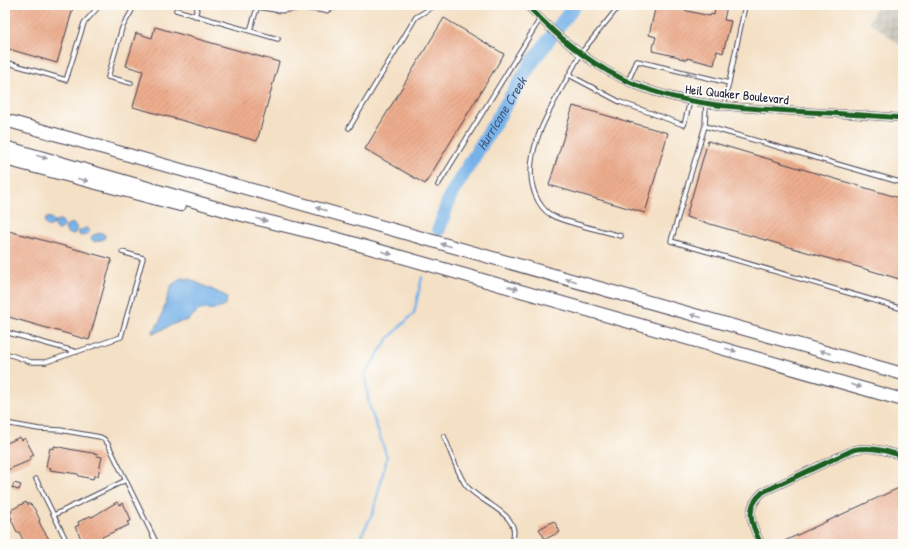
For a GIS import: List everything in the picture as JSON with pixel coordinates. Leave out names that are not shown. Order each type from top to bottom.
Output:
[{"type":"highway","points":[[5,120],[903,374]]},
{"type":"highway","points":[[5,147],[242,215],[335,238],[903,400]]},
{"type":"highway","points":[[5,159],[170,203],[242,215]]},
{"type":"street","points":[[257,5],[281,9],[297,7]]},
{"type":"street","name":"Heil Quaker Boulevard","points":[[527,5],[558,36],[598,65],[628,82],[657,93],[690,101],[724,106],[903,118]]},
{"type":"street","points":[[760,544],[753,528],[751,513],[755,500],[762,492],[854,450],[868,448],[903,456]]},
{"type":"lane","points":[[5,62],[66,80],[84,23],[100,5]]},
{"type":"lane","points":[[131,83],[108,76],[122,28],[135,5]]},
{"type":"lane","points":[[195,16],[198,5]]},
{"type":"lane","points":[[250,31],[257,5]]},
{"type":"lane","points":[[297,7],[326,11],[336,7],[335,5]]},
{"type":"lane","points":[[349,128],[416,17],[436,5]]},
{"type":"lane","points":[[620,5],[581,53],[569,75],[547,118],[536,144],[531,169],[534,192],[544,210],[556,218],[621,236]]},
{"type":"lane","points":[[724,106],[745,6],[741,5]]},
{"type":"lane","points":[[176,10],[278,39]]},
{"type":"lane","points":[[438,185],[540,19]]},
{"type":"lane","points":[[628,82],[637,61],[728,83]]},
{"type":"lane","points":[[569,75],[620,102],[684,125],[690,101]]},
{"type":"lane","points":[[706,104],[704,126],[671,241],[903,309]]},
{"type":"lane","points":[[704,126],[903,182]]},
{"type":"lane","points":[[5,353],[24,360],[39,363],[55,360],[121,337],[143,258],[122,252]]},
{"type":"lane","points":[[5,332],[77,352]]},
{"type":"lane","points":[[5,423],[39,429],[60,430],[102,438],[108,444],[158,544]]},
{"type":"lane","points":[[444,436],[465,484],[511,523],[514,532],[511,544]]},
{"type":"lane","points":[[36,479],[68,544]]},
{"type":"lane","points":[[54,515],[126,480]]},
{"type":"shaded area","points":[[877,5],[903,5],[903,47],[869,22]]},
{"type":"water","points":[[49,217],[54,222],[49,227],[44,222]]},
{"type":"water","points":[[57,220],[61,220],[63,221],[63,229],[57,230],[54,227],[54,223]]},
{"type":"water","points":[[71,223],[75,225],[77,229],[75,233],[71,235],[67,233],[65,229],[67,225]]},
{"type":"water","points":[[86,228],[89,229],[89,233],[82,236],[79,235],[79,231]]},
{"type":"water","points":[[102,233],[105,235],[104,239],[95,242],[92,240],[91,238],[93,235]]},
{"type":"water","points":[[181,278],[189,279],[226,296],[226,303],[221,308],[199,310],[188,320],[176,323],[153,334],[153,331],[160,321],[171,286]]},
{"type":"building","points":[[5,5],[74,5],[57,63],[5,48]]},
{"type":"building","points":[[656,5],[710,16],[711,14],[714,15],[715,7],[717,8],[718,5],[727,6],[724,20],[731,21],[723,53],[717,51],[714,65],[652,51],[656,37],[649,35]]},
{"type":"building","points":[[444,18],[504,54],[425,184],[365,149]]},
{"type":"building","points":[[155,27],[279,62],[257,141],[133,107],[143,71],[126,66],[136,33],[152,38]]},
{"type":"building","points":[[573,106],[668,133],[645,213],[549,185]]},
{"type":"building","points":[[708,141],[903,199],[903,280],[686,217]]},
{"type":"building","points":[[5,230],[112,259],[89,340],[5,316]]},
{"type":"building","points":[[20,437],[22,440],[25,438],[34,455],[30,457],[31,460],[5,471],[5,446],[7,443]]},
{"type":"building","points":[[54,446],[98,454],[97,456],[102,457],[98,476],[94,476],[93,479],[79,476],[78,474],[50,470],[51,468],[46,467],[47,461],[50,448],[54,449]]},
{"type":"building","points":[[14,483],[21,485],[19,490],[12,488]]},
{"type":"building","points":[[903,486],[903,544],[778,544]]},
{"type":"building","points":[[26,502],[34,508],[40,520],[41,526],[52,544],[25,544],[19,532],[17,532],[11,519],[11,510]]},
{"type":"building","points":[[117,502],[119,505],[123,503],[131,521],[127,522],[129,525],[102,537],[94,544],[84,544],[75,527],[79,525],[78,522],[90,516],[92,517]]},
{"type":"building","points":[[554,521],[560,532],[545,539],[539,529]]},
{"type":"waterway","name":"Hurricane Creek","points":[[439,229],[450,196],[532,62],[575,5]]},
{"type":"waterway","points":[[357,544],[373,513],[387,457],[369,405],[365,374],[388,339],[414,313],[422,277]]},
{"type":"cycle path","points":[[527,5],[551,29],[591,61],[621,78],[655,92],[693,101],[732,107],[903,118]]},
{"type":"cycle path","points":[[761,544],[754,530],[751,510],[753,504],[763,492],[853,450],[872,449],[903,456]]}]
